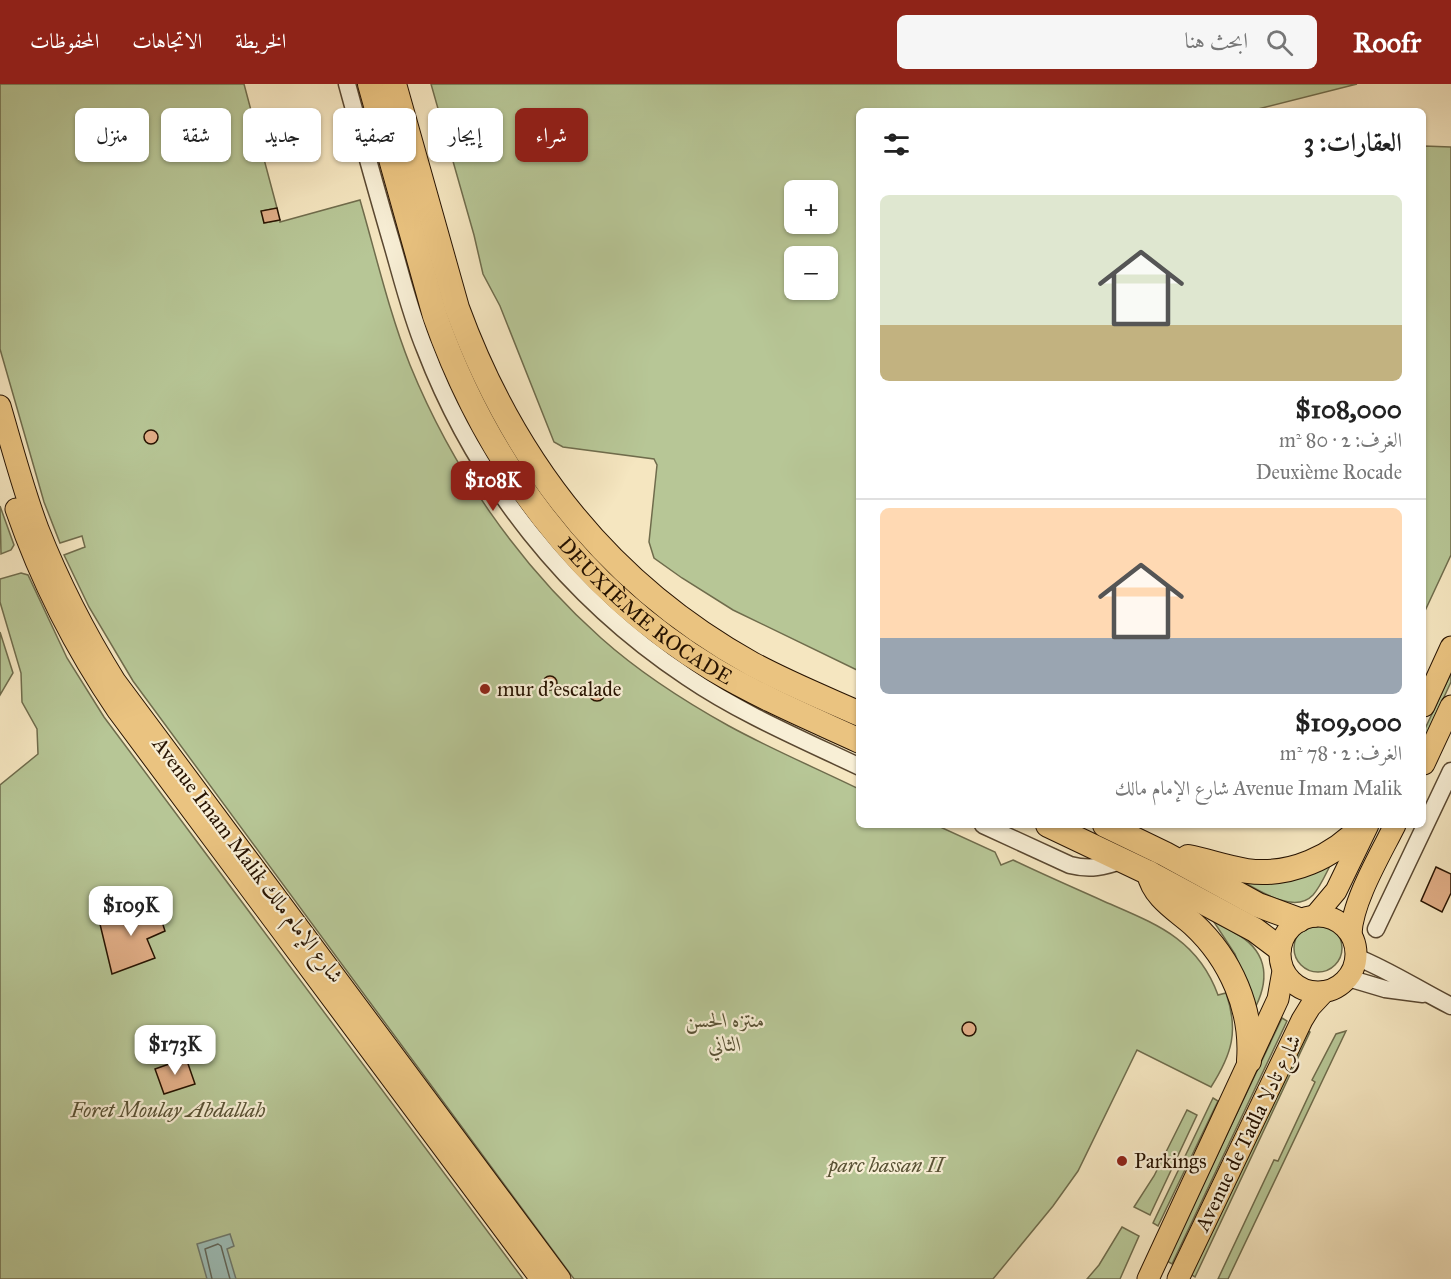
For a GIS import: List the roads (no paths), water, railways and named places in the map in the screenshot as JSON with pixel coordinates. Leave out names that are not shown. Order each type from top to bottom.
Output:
[{"type":"highway","name":"DEUXIÈME ROCADE","points":[[370,84],[435,316],[447,349],[460,381],[487,434],[531,502],[600,582],[626,606],[681,649],[751,691],[856,739]]},
{"type":"highway","name":"DEUXIÈME ROCADE","points":[[394,84],[457,308],[469,340],[513,431],[550,487],[571,514],[617,563],[695,628],[752,664],[856,712]]},
{"type":"highway","points":[[1055,828],[1124,860],[1255,930],[1281,959]]},
{"type":"highway","points":[[1111,828],[1165,854],[1258,905],[1307,918]]},
{"type":"highway","points":[[1165,854],[1250,871],[1280,871],[1299,866],[1326,854],[1360,828]]},
{"type":"highway","points":[[1149,873],[1152,884],[1160,894],[1195,926],[1222,957],[1232,974],[1245,1016],[1250,1047],[1249,1061]]},
{"type":"main road","name":"Avenue Imam Malik شارع الإمام مالك","points":[[0,406],[20,477],[44,544],[72,606],[116,681],[560,1279]]},
{"type":"main road","name":"Avenue Imam Malik شارع الإمام مالك","points":[[0,457],[21,525],[45,585],[71,637],[101,687],[541,1279]]},
{"type":"main road","points":[[1426,702],[1451,648]]},
{"type":"main road","points":[[1426,760],[1451,706]]},
{"type":"main road","points":[[1367,828],[1336,891],[1307,918],[1286,932],[1281,959],[1290,981],[1300,989],[1324,992],[1333,989],[1348,978],[1356,957],[1351,934],[1358,901],[1394,828]]},
{"type":"main road","points":[[1307,918],[1336,920],[1351,934]]},
{"type":"main road","name":"Avenue de Tadla شارع تادلا","points":[[1148,1279],[1278,999],[1281,959]]},
{"type":"main road","name":"Avenue de Tadla شارع تادلا","points":[[1178,1279],[1302,1020],[1324,992]]},
{"type":"street","points":[[347,84],[405,291],[424,349],[448,404],[477,458],[511,508],[548,555],[590,600],[637,640],[687,677],[740,710],[856,765]]},
{"type":"street","points":[[1426,824],[1451,771]]},
{"type":"street","points":[[990,828],[1070,865],[1102,867],[1124,860]]},
{"type":"street","points":[[1376,929],[1424,828]]},
{"type":"street","points":[[1356,957],[1392,972],[1426,994],[1451,1006]]},
{"type":"street","points":[[1348,978],[1385,989],[1426,994]]},
{"type":"water","points":[[230,1234],[234,1246],[227,1249],[236,1279],[207,1279],[197,1244]]},
{"type":"place","name":"mur d'escalade","points":[[485,689]]},
{"type":"place","name":"Parkings","points":[[1122,1161]]},
{"type":"park label","name":"منتزه الحسن الثاني","points":[[725,1032]]},
{"type":"park label","name":"Foret Moulay Abdallah","points":[[168,1110]]},
{"type":"park label","name":"parc hassan II","points":[[886,1165]]}]
